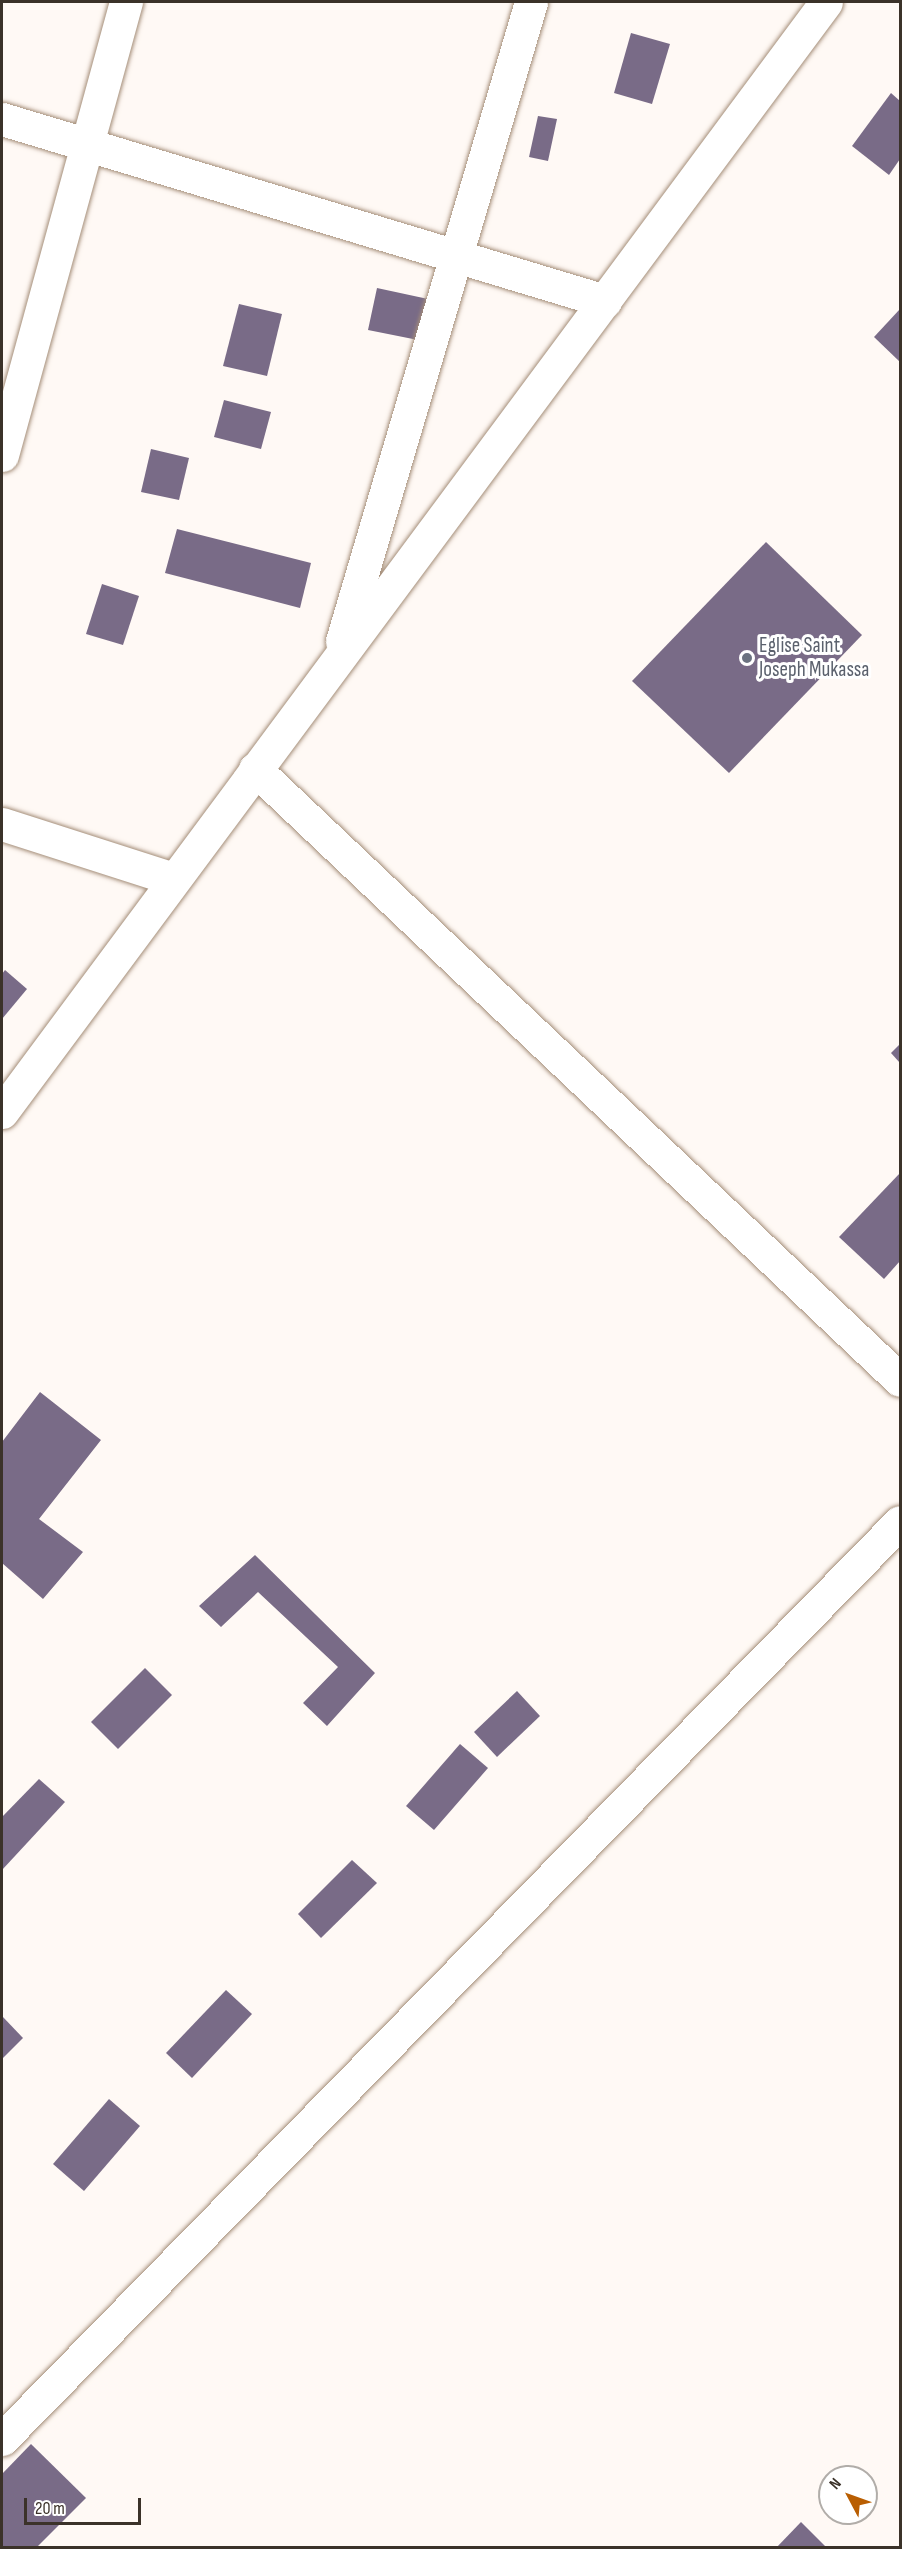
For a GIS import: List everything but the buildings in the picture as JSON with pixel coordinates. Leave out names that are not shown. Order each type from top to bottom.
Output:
[{"type":"street","points":[[2,455],[126,2]]},
{"type":"street","points":[[336,663],[531,2]]},
{"type":"street","points":[[2,1112],[826,2]]},
{"type":"street","points":[[2,119],[605,301]]},
{"type":"street","points":[[255,769],[900,1380]]},
{"type":"street","points":[[2,824],[173,879]]},
{"type":"street","points":[[2,2439],[900,1522]]},
{"type":"place","name":"Eglise Saint Joseph Mukassa","points":[[747,658]]}]
